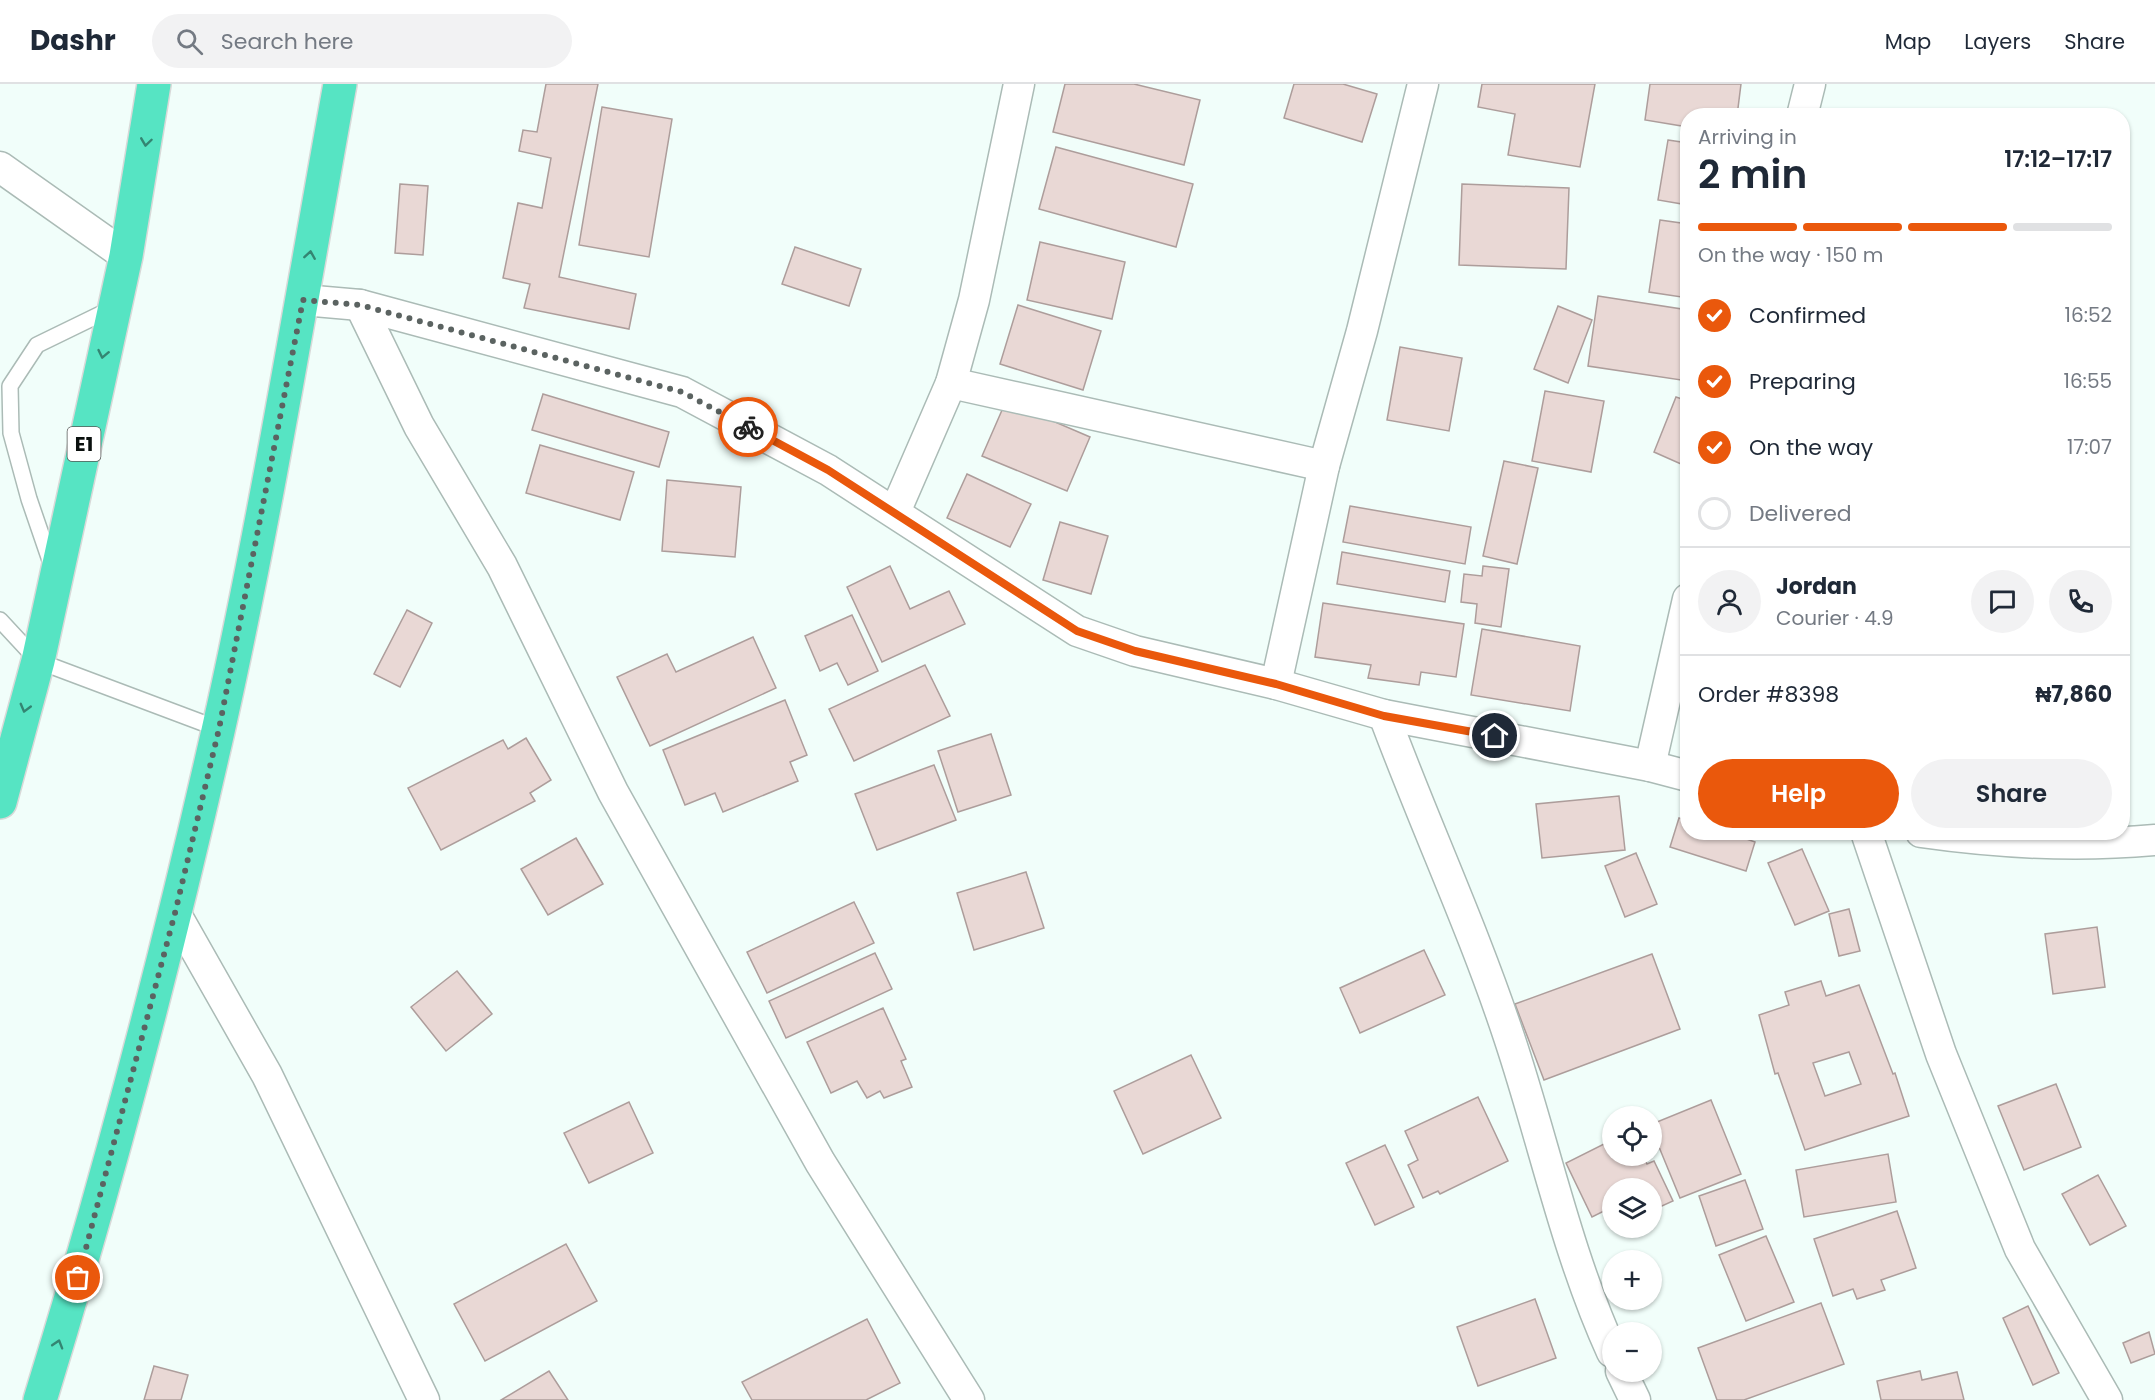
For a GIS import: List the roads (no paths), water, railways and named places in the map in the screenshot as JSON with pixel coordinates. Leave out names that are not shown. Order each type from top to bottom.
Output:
[{"type":"highway","name":"E1","points":[[0,802],[38,661],[126,256],[154,84]]},
{"type":"highway","points":[[40,1400],[90,1237],[175,913],[219,729],[303,300],[340,84]]},
{"type":"street","points":[[895,512],[951,384],[974,300],[1019,84]]},
{"type":"street","points":[[1276,684],[1324,466],[1362,332],[1423,84]]},
{"type":"street","points":[[1804,108],[1810,84]]},
{"type":"street","points":[[0,167],[126,256]]},
{"type":"street","points":[[303,300],[360,305],[682,392],[828,470],[1077,631],[1135,651],[1276,684],[1384,716],[1650,766],[1680,774]]},
{"type":"street","points":[[360,305],[419,426],[502,566],[619,803],[820,1162],[969,1400]]},
{"type":"street","points":[[951,384],[1324,466]]},
{"type":"street","points":[[1650,766],[1680,634]]},
{"type":"street","points":[[1384,716],[1413,794],[1449,875],[1509,1037],[1567,1234],[1602,1326]]},
{"type":"street","points":[[1869,840],[1941,1054],[2020,1250],[2107,1400]]},
{"type":"street","points":[[1991,840],[2113,844],[2155,840]]},
{"type":"street","points":[[175,913],[267,1075],[424,1400]]},
{"type":"street","points":[[1627,1382],[1635,1400]]},
{"type":"lane","points":[[56,577],[29,499],[11,433],[10,386],[37,345],[113,308]]},
{"type":"lane","points":[[0,620],[38,661],[219,729]]}]
